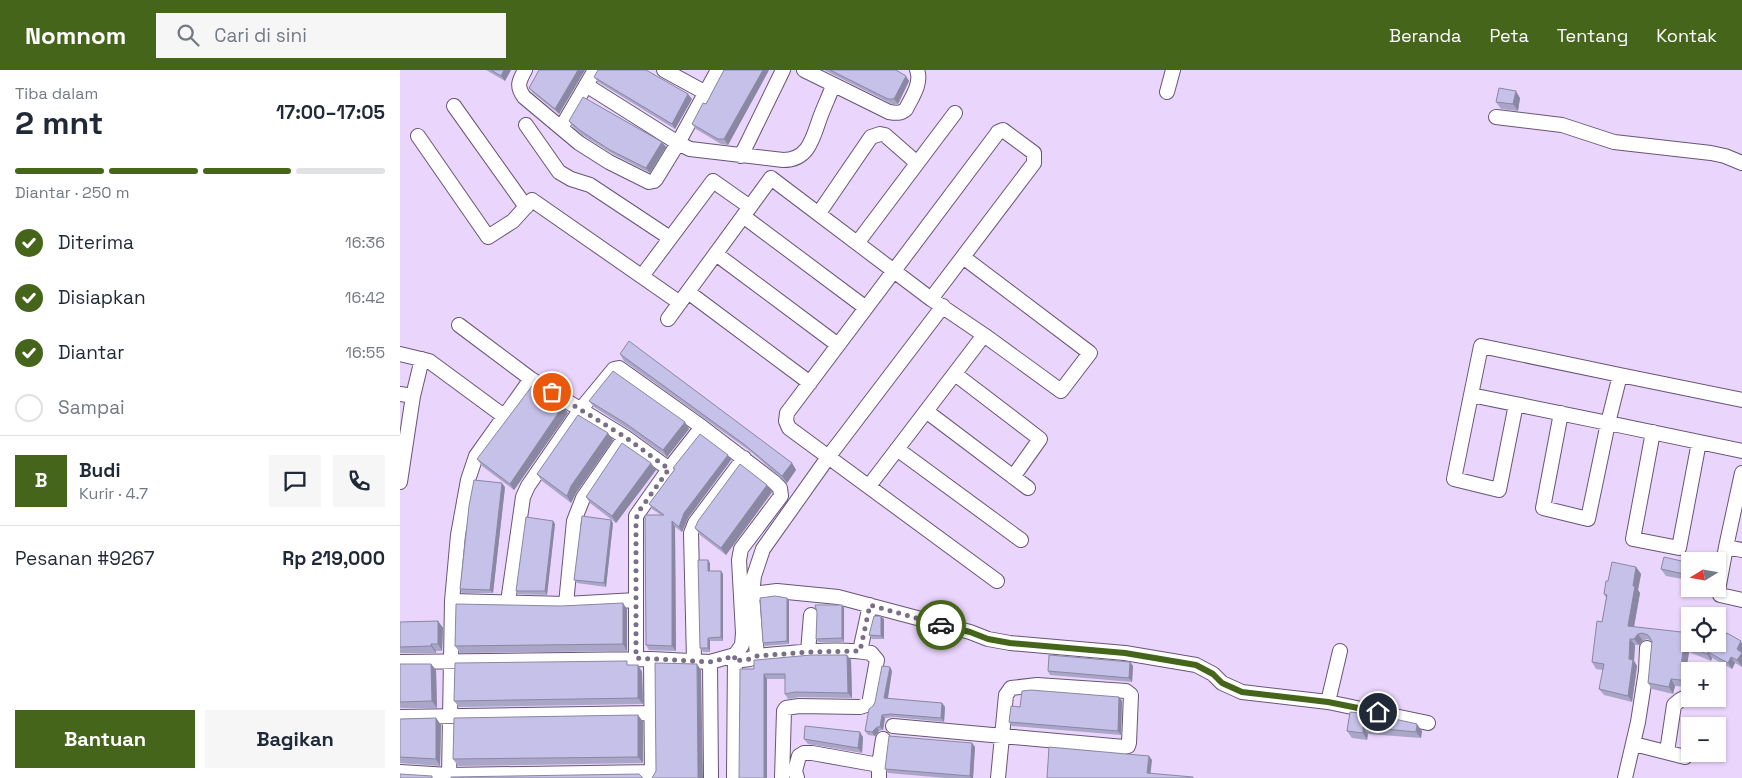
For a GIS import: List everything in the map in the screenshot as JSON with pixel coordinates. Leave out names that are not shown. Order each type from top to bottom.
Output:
[{"type":"street","points":[[525,70],[519,80],[518,87],[524,97],[579,143],[609,162],[649,182],[654,181],[678,143],[706,93],[713,72]]},
{"type":"street","points":[[560,128],[595,70]]},
{"type":"street","points":[[664,70],[706,93]]},
{"type":"street","points":[[741,156],[783,70]]},
{"type":"street","points":[[804,70],[888,112],[900,113],[906,109],[918,85],[917,70]]},
{"type":"street","points":[[1167,92],[1173,70]]},
{"type":"street","points":[[586,85],[690,149],[783,160],[796,159],[813,140],[834,86]]},
{"type":"street","points":[[454,106],[526,207]]},
{"type":"street","points":[[858,242],[955,113]]},
{"type":"street","points":[[1496,117],[1562,125],[1614,142],[1710,153],[1725,156],[1742,163]]},
{"type":"street","points":[[526,125],[559,172],[571,179],[590,185],[670,238]]},
{"type":"street","points":[[757,656],[752,594],[754,576],[763,549],[829,456],[937,302],[963,257],[1034,163],[1035,156],[1032,151],[1003,130],[998,132],[787,413],[786,421],[789,428],[829,456],[997,581]]},
{"type":"street","points":[[819,213],[874,135],[885,135],[917,163]]},
{"type":"street","points":[[418,136],[488,237],[513,221],[532,200],[680,304]]},
{"type":"street","points":[[668,319],[771,178],[937,302],[1061,391],[1090,353],[963,257]]},
{"type":"street","points":[[642,276],[713,181],[747,212],[866,308]]},
{"type":"street","points":[[716,254],[838,345]]},
{"type":"street","points":[[688,292],[810,383]]},
{"type":"street","points":[[459,325],[531,379],[625,437],[669,469]]},
{"type":"street","points":[[869,486],[984,335]]},
{"type":"street","points":[[1516,404],[1499,490],[1454,479],[1480,346],[1742,400]]},
{"type":"street","points":[[400,354],[429,361],[505,416]]},
{"type":"street","points":[[400,482],[407,395],[422,360]]},
{"type":"street","points":[[508,602],[523,497],[528,486],[581,409],[614,369],[619,368],[744,458],[780,488],[781,496],[742,549],[739,560],[743,634],[742,645],[734,658],[734,778]]},
{"type":"street","points":[[955,374],[1040,439],[1013,477]]},
{"type":"street","points":[[1561,413],[1543,508],[1588,518],[1620,375]]},
{"type":"street","points":[[449,776],[452,601],[458,535],[471,467],[476,456],[531,379]]},
{"type":"street","points":[[1471,394],[1742,451]]},
{"type":"street","points":[[926,411],[1028,488]]},
{"type":"street","points":[[636,658],[636,516],[702,427]]},
{"type":"street","points":[[1653,432],[1633,539],[1679,548],[1699,442]]},
{"type":"street","points":[[566,604],[574,521],[582,498],[625,437]]},
{"type":"street","points":[[897,449],[1021,540]]},
{"type":"street","points":[[694,661],[691,533],[695,523],[744,458]]},
{"type":"street","points":[[1742,473],[1718,587],[1720,595],[1742,600]]},
{"type":"street","points":[[1726,546],[1742,550]]},
{"type":"street","points":[[752,594],[777,591],[838,597],[970,632],[988,639],[1010,643],[1125,653],[1196,665],[1213,674],[1222,683],[1242,692],[1328,702],[1428,723]]},
{"type":"street","points":[[452,601],[566,604],[636,600]]},
{"type":"street","points":[[860,651],[870,605]]},
{"type":"street","points":[[808,652],[811,615]]},
{"type":"street","points":[[1625,778],[1634,744],[1646,671],[1647,648]]},
{"type":"street","points":[[400,662],[636,658],[710,662],[734,658],[750,659],[757,656],[808,652],[860,651],[870,653],[877,660],[869,704],[860,707],[799,706],[786,708],[784,711],[782,778]]},
{"type":"street","points":[[1328,702],[1340,651]]},
{"type":"street","points":[[400,772],[449,776],[652,775],[651,658]]},
{"type":"street","points":[[710,662],[711,778]]},
{"type":"street","points":[[893,726],[1002,737],[1124,748],[1128,746],[1129,742],[1131,695],[1126,690],[1029,685],[1011,688],[1006,695],[1002,737],[998,778]]},
{"type":"street","points":[[1667,752],[1674,705],[1681,700]]},
{"type":"street","points":[[400,717],[651,713]]},
{"type":"street","points":[[797,778],[795,772],[799,756],[804,753],[812,753],[879,772],[883,739]]},
{"type":"street","points":[[1634,744],[1681,756]]},
{"type":"building","points":[[491,70],[504,70],[501,76]]},
{"type":"building","points":[[539,70],[578,70],[555,109],[529,88]]},
{"type":"building","points":[[598,70],[646,70],[688,94],[672,124],[594,77]]},
{"type":"building","points":[[724,70],[763,70],[724,139],[718,139],[692,124],[703,103],[706,104]]},
{"type":"building","points":[[830,70],[896,70],[906,76],[894,99],[888,99]]},
{"type":"building","points":[[1499,88],[1516,91],[1513,104],[1496,102]]},
{"type":"building","points":[[583,97],[662,142],[646,168],[610,150],[569,121]]},
{"type":"building","points":[[629,341],[792,463],[782,476],[745,445],[620,354]]},
{"type":"building","points":[[613,371],[685,422],[663,450],[625,423],[589,401]]},
{"type":"building","points":[[532,386],[563,406],[510,484],[477,459]]},
{"type":"building","points":[[578,415],[608,433],[571,486],[567,496],[537,474]]},
{"type":"building","points":[[700,434],[728,455],[684,513],[679,527],[672,521],[672,646],[646,645],[645,515],[664,515],[649,504],[675,469],[673,468]]},
{"type":"building","points":[[622,443],[651,463],[612,516],[586,497]]},
{"type":"building","points":[[740,464],[767,485],[721,548],[695,528],[698,521]]},
{"type":"building","points":[[474,480],[502,483],[490,590],[460,589],[469,506]]},
{"type":"building","points":[[582,516],[611,520],[604,583],[574,580]]},
{"type":"building","points":[[526,517],[553,521],[545,591],[516,591]]},
{"type":"building","points":[[1664,557],[1681,561],[1681,573],[1661,569]]},
{"type":"building","points":[[698,560],[708,560],[708,571],[721,571],[721,637],[708,638],[708,648],[700,648]]},
{"type":"building","points":[[1612,562],[1636,567],[1633,586],[1635,586],[1628,626],[1681,632],[1681,652],[1683,652],[1681,680],[1671,679],[1669,687],[1648,683],[1652,641],[1648,635],[1642,633],[1638,634],[1634,639],[1630,639],[1629,659],[1633,660],[1628,696],[1599,689],[1604,664],[1592,662],[1597,621],[1602,622],[1607,595],[1604,594],[1606,581],[1608,581]]},
{"type":"building","points":[[775,596],[787,598],[787,641],[763,643],[760,598]]},
{"type":"building","points":[[623,603],[623,644],[455,646],[456,604],[561,606]]},
{"type":"building","points":[[815,605],[842,605],[842,638],[816,639],[817,612]]},
{"type":"building","points":[[874,616],[881,616],[881,636],[869,635]]},
{"type":"building","points":[[438,621],[438,644],[400,647],[400,622]]},
{"type":"building","points":[[1727,633],[1741,641],[1737,649],[1742,653],[1737,660],[1731,657],[1728,663],[1708,652],[1726,652]]},
{"type":"building","points":[[811,655],[847,655],[848,693],[795,692],[785,694],[785,674],[764,674],[764,778],[739,778],[740,669],[754,669],[754,660]]},
{"type":"building","points":[[1049,655],[1130,662],[1129,678],[1048,671]]},
{"type":"building","points":[[627,661],[627,665],[638,665],[638,698],[454,701],[455,663]]},
{"type":"building","points":[[655,663],[697,664],[698,778],[652,778],[656,771]]},
{"type":"building","points":[[400,664],[431,664],[432,701],[400,702]]},
{"type":"building","points":[[882,666],[890,667],[884,698],[942,703],[941,718],[882,715],[880,727],[877,727],[872,732],[865,731],[869,709],[875,702]]},
{"type":"building","points":[[1031,690],[1119,697],[1118,731],[1009,722],[1011,706],[1020,707],[1022,691]]},
{"type":"building","points":[[1350,712],[1377,715],[1417,724],[1416,732],[1363,727],[1363,733],[1347,731]]},
{"type":"building","points":[[638,715],[638,757],[453,759],[454,718]]},
{"type":"building","points":[[436,718],[436,759],[400,757],[400,719]]},
{"type":"building","points":[[805,726],[860,732],[858,748],[804,739]]},
{"type":"building","points":[[889,736],[972,743],[970,776],[885,769]]},
{"type":"building","points":[[1049,747],[1149,756],[1147,773],[1193,778],[1047,778]]},
{"type":"building","points":[[400,774],[432,776],[432,778],[400,778]]},
{"type":"building","points":[[639,774],[643,778],[451,778],[451,777]]},
{"type":"way so far","points":[[552,392],[625,437],[669,469],[636,516],[636,658],[710,662],[735,656],[734,661],[757,656],[808,652],[860,651],[870,605],[941,625]]},
{"type":"route","points":[[941,625],[970,632],[988,639],[1010,643],[1125,653],[1196,665],[1206,669],[1232,689],[1242,692],[1328,702],[1378,712]]}]
